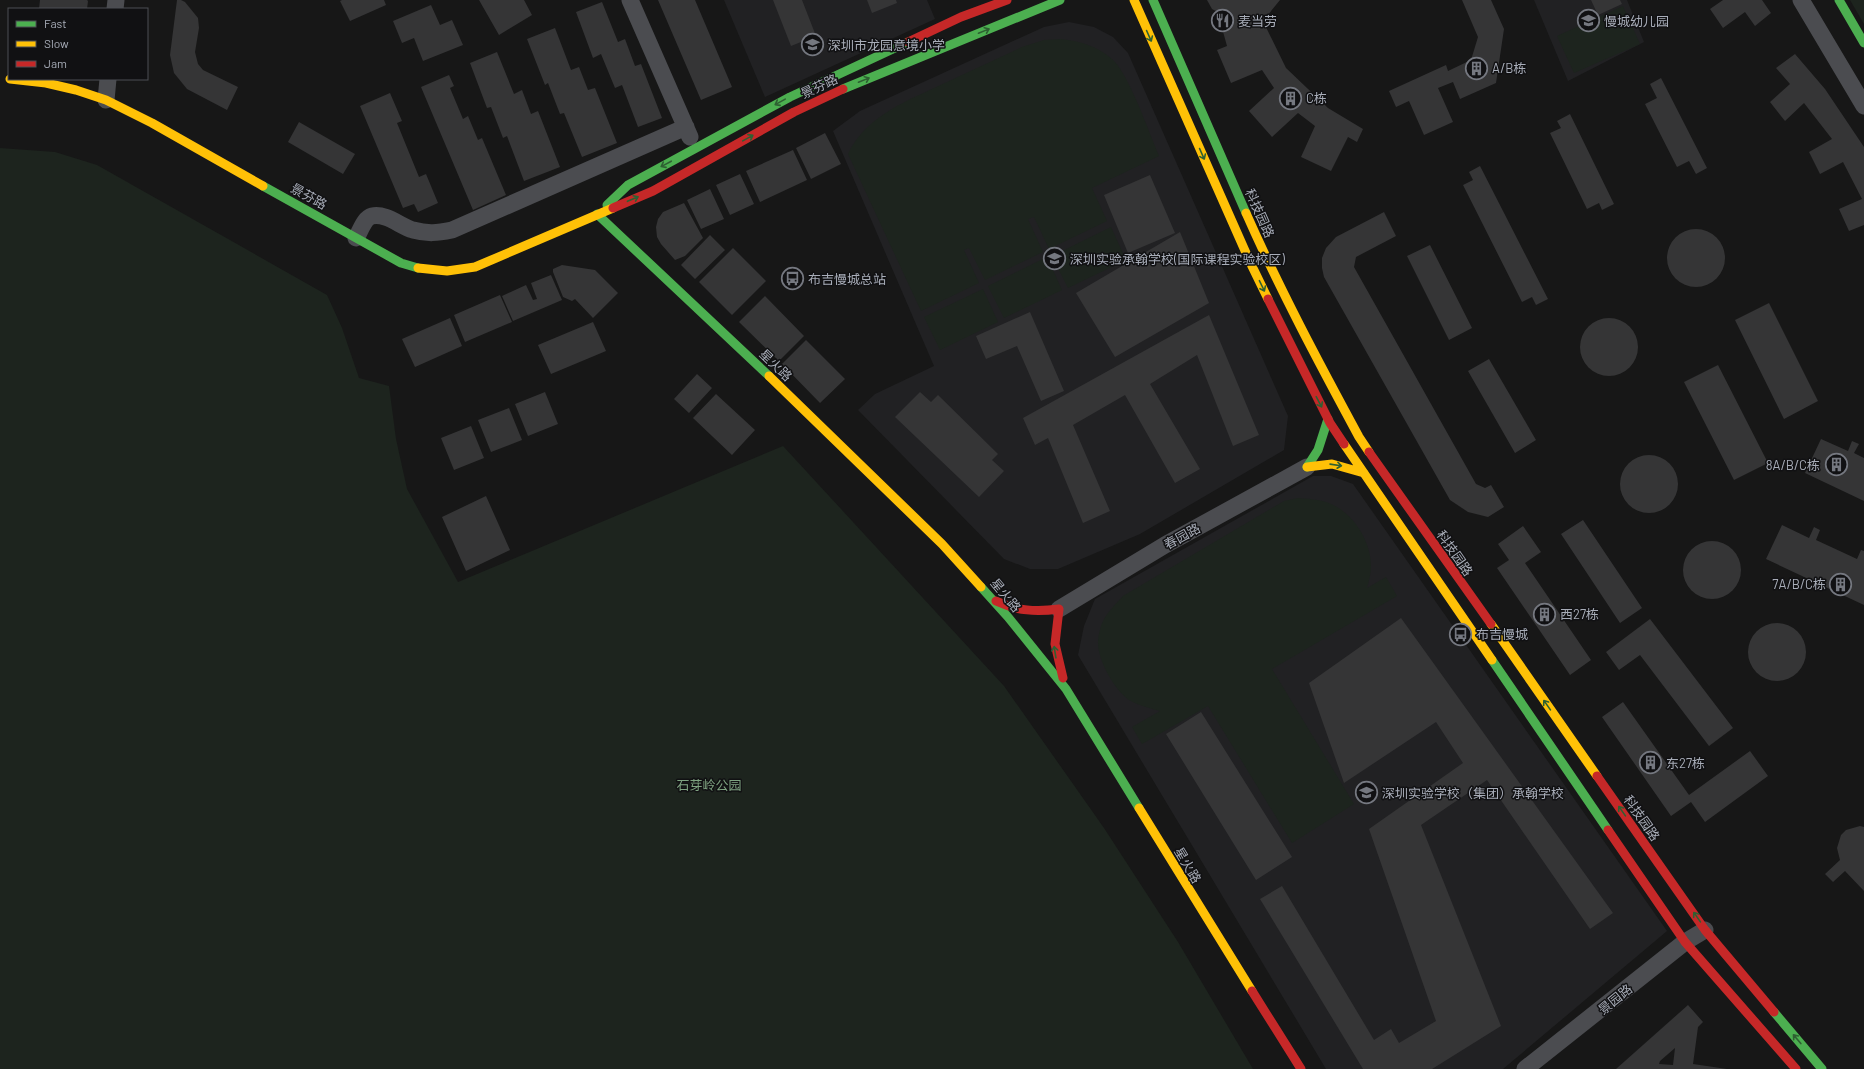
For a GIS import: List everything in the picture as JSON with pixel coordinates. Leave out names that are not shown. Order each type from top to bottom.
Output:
[{"type":"street","points":[[630,0],[695,148]]},
{"type":"street","name":"景芬路","points":[[597,214],[628,185],[790,97],[961,17],[1007,0]]},
{"type":"street","name":"景芬路","points":[[19,80],[46,83],[76,90],[106,100],[159,127],[401,263],[417,269],[431,271],[454,271],[475,267],[653,191],[808,105],[848,87],[1060,0]]},
{"type":"street","points":[[1134,0],[1250,262],[1328,419],[1685,942],[1796,1069]]},
{"type":"street","name":"科技园路","points":[[1153,0],[1264,254],[1307,341],[1358,437],[1706,930],[1822,1069]]},
{"type":"street","points":[[1801,0],[1864,106]]},
{"type":"street","points":[[1839,0],[1864,43]]},
{"type":"street","points":[[106,100],[108,80]]},
{"type":"street","points":[[356,238],[366,220],[372,216],[381,217],[412,229],[433,234],[452,230],[686,127]]},
{"type":"street","name":"星火路","points":[[597,214],[728,337],[942,544],[993,600],[1066,689],[1207,920],[1301,1069]]},
{"type":"street","name":"春园路","points":[[1308,467],[1316,457],[1321,445],[1328,419]]},
{"type":"street","name":"春园路","points":[[993,600],[1008,608],[1022,611],[1039,612],[1059,609],[1165,545],[1308,467],[1332,464],[1364,473]]},
{"type":"street","points":[[1059,609],[1054,638],[1054,653],[1066,689]]},
{"type":"street","name":"景园路","points":[[1525,1069],[1685,942],[1706,930]]},
{"type":"shaded area","name":"深圳市龙园意境小学","points":[[724,0],[927,0],[935,19],[765,97]]},
{"type":"shaded area","name":"慢城幼儿园","points":[[1534,0],[1627,0],[1644,42],[1568,81]]},
{"type":"shaded area","name":"深圳实验承翰学校(国际课程实验校区)","points":[[1069,22],[1094,27],[1113,37],[1128,53],[1288,416],[1284,450],[1140,534],[1058,569],[1030,569],[1004,559],[858,410],[875,394],[934,366],[833,131],[860,111],[1044,27]]},
{"type":"shaded area","name":"深圳实验学校（集团）承翰学校","points":[[1313,476],[1331,476],[1353,484],[1667,931],[1503,1069],[1326,1069],[1078,655],[1084,626],[1095,599]]},
{"type":"green space","points":[[1850,0],[1864,0],[1864,24]]},
{"type":"green space","points":[[1623,6],[1640,44],[1574,73],[1557,36]]},
{"type":"green space","points":[[1061,39],[1075,41],[1094,47],[1112,59],[1132,90],[1159,156],[1092,188],[1107,221],[1049,249],[1034,217],[1028,219],[1043,252],[985,280],[969,248],[964,250],[979,283],[921,311],[848,154],[856,140],[866,128],[878,118],[904,102],[1022,47],[1044,40]]},
{"type":"green space","name":"石芽岭公园","points":[[0,148],[55,152],[97,165],[327,295],[342,328],[359,378],[389,386],[396,439],[407,489],[458,582],[783,446],[1004,686],[1104,828],[1178,942],[1253,1069],[0,1069]]},
{"type":"green space","points":[[1111,227],[1126,260],[1068,288],[1052,256]]},
{"type":"green space","points":[[1047,257],[1062,290],[1004,318],[988,286]]},
{"type":"green space","points":[[983,289],[998,322],[940,350],[924,317]]},
{"type":"green space","points":[[1298,498],[1324,501],[1337,507],[1351,518],[1362,533],[1368,549],[1371,569],[1367,588],[1386,577],[1397,596],[1272,669],[1354,804],[1292,843],[1208,706],[1142,744],[1132,727],[1160,711],[1134,703],[1125,697],[1113,683],[1104,666],[1100,657],[1098,641],[1101,626],[1105,618],[1123,596],[1284,501]]},
{"type":"building","points":[[40,0],[88,1],[87,8],[39,8]]},
{"type":"building","points":[[177,0],[185,2],[198,18],[199,28],[195,52],[198,64],[203,70],[238,87],[227,110],[187,89],[174,73],[170,55]]},
{"type":"building","points":[[384,0],[386,5],[350,21],[340,1]]},
{"type":"building","points":[[479,0],[524,0],[532,15],[499,35]]},
{"type":"building","points":[[658,0],[695,0],[732,87],[701,100]]},
{"type":"building","points":[[773,0],[802,0],[816,36],[791,46]]},
{"type":"building","points":[[867,0],[896,0],[897,3],[872,13]]},
{"type":"building","name":"C栋","points":[[1207,0],[1280,0],[1263,21],[1286,68],[1328,108],[1363,129],[1357,142],[1348,137],[1331,171],[1301,157],[1315,126],[1298,113],[1272,137],[1249,111],[1274,88],[1262,70],[1231,83],[1217,50],[1227,46],[1222,28],[1223,15],[1212,9]]},
{"type":"building","name":"A/B栋","points":[[1462,0],[1491,0],[1504,29],[1496,83],[1460,99],[1453,82],[1438,88],[1453,122],[1424,135],[1409,101],[1396,107],[1389,91],[1446,65],[1448,71],[1471,60],[1478,37]]},
{"type":"building","points":[[1591,0],[1620,0],[1622,4],[1598,15]]},
{"type":"building","points":[[1723,0],[1762,0],[1771,13],[1755,26],[1745,12],[1723,28],[1710,9]]},
{"type":"building","points":[[602,2],[618,42],[625,39],[635,66],[641,64],[662,118],[638,127],[622,85],[615,88],[601,54],[593,58],[576,12]]},
{"type":"building","points":[[431,5],[440,25],[452,20],[463,45],[423,61],[414,38],[402,43],[393,21]]},
{"type":"building","points":[[555,28],[571,70],[579,67],[588,90],[595,88],[617,143],[582,157],[564,113],[560,114],[548,83],[545,85],[527,39]]},
{"type":"building","points":[[497,52],[514,94],[522,90],[531,114],[538,111],[560,167],[524,181],[507,136],[503,138],[491,107],[487,108],[470,63]]},
{"type":"building","points":[[1795,54],[1825,89],[1864,147],[1864,225],[1849,231],[1839,209],[1862,199],[1843,162],[1820,174],[1809,152],[1832,139],[1804,103],[1785,121],[1770,102],[1790,84],[1776,68]]},
{"type":"building","points":[[449,75],[454,86],[450,88],[463,119],[468,116],[478,140],[482,138],[506,195],[473,210],[421,87]]},
{"type":"building","points":[[1661,78],[1707,168],[1696,174],[1689,161],[1677,167],[1645,104],[1657,98],[1650,84]]},
{"type":"building","points":[[390,93],[402,121],[397,123],[419,177],[426,174],[438,203],[418,212],[414,204],[403,208],[360,106]]},
{"type":"building","points":[[1570,114],[1614,204],[1602,210],[1599,203],[1587,209],[1550,133],[1561,128],[1557,121]]},
{"type":"building","points":[[299,122],[355,154],[343,174],[288,142]]},
{"type":"building","points":[[825,133],[841,164],[811,179],[796,148]]},
{"type":"building","points":[[793,150],[807,180],[760,202],[746,171]]},
{"type":"building","points":[[1480,166],[1548,299],[1536,305],[1532,297],[1522,302],[1463,185],[1473,180],[1469,172]]},
{"type":"building","points":[[740,174],[754,204],[730,215],[716,185]]},
{"type":"building","points":[[1150,175],[1175,233],[1128,253],[1104,195]]},
{"type":"building","points":[[710,189],[724,219],[701,229],[687,200]]},
{"type":"building","points":[[684,203],[703,238],[685,256],[675,260],[661,244],[657,237],[656,227],[658,219],[663,212]]},
{"type":"building","points":[[1384,212],[1396,236],[1356,257],[1354,267],[1476,484],[1485,488],[1491,485],[1504,507],[1488,517],[1468,512],[1450,500],[1324,277],[1322,258],[1326,248],[1336,237]]},
{"type":"building","points":[[1696,229],[1707,231],[1720,242],[1723,247],[1725,258],[1723,269],[1712,282],[1707,285],[1696,287],[1685,285],[1672,274],[1669,269],[1667,258],[1669,247],[1680,234],[1685,231]]},
{"type":"building","points":[[1180,232],[1209,303],[1115,357],[1076,293]]},
{"type":"building","points":[[710,235],[725,250],[695,279],[681,265]]},
{"type":"building","points":[[1430,245],[1472,328],[1449,340],[1407,256]]},
{"type":"building","points":[[733,248],[766,281],[732,315],[699,282]]},
{"type":"building","points":[[562,265],[595,270],[618,293],[593,318],[575,299],[572,301],[563,297],[553,272],[553,269]]},
{"type":"building","points":[[551,275],[562,300],[513,321],[502,296],[526,285],[533,300],[537,299],[531,283]]},
{"type":"building","points":[[500,295],[512,322],[465,342],[454,315]]},
{"type":"building","points":[[765,296],[804,336],[779,361],[739,322]]},
{"type":"building","points":[[1769,303],[1818,401],[1784,419],[1735,320]]},
{"type":"building","points":[[1030,312],[1064,391],[1041,401],[1017,346],[986,359],[976,336]]},
{"type":"building","points":[[1209,315],[1259,435],[1233,446],[1197,355],[1150,384],[1200,469],[1175,483],[1125,395],[1073,425],[1110,511],[1083,523],[1048,438],[1035,445],[1023,418]]},
{"type":"building","points":[[450,318],[462,346],[415,367],[402,339]]},
{"type":"building","points":[[1609,318],[1620,320],[1633,331],[1636,336],[1638,347],[1636,358],[1625,371],[1620,374],[1609,376],[1598,374],[1585,363],[1582,358],[1580,347],[1582,336],[1593,323],[1598,320]]},
{"type":"building","points":[[593,322],[606,351],[551,374],[538,345]]},
{"type":"building","points":[[806,340],[845,379],[820,403],[782,364]]},
{"type":"building","points":[[1489,359],[1536,440],[1515,453],[1468,371]]},
{"type":"building","points":[[1718,365],[1768,463],[1734,480],[1684,382]]},
{"type":"building","points":[[697,374],[712,388],[689,413],[674,399]]},
{"type":"building","points":[[545,392],[558,424],[528,436],[515,404]]},
{"type":"building","points":[[920,392],[931,402],[938,395],[998,454],[992,460],[1004,471],[979,497],[895,417]]},
{"type":"building","points":[[716,394],[755,430],[732,455],[693,418]]},
{"type":"building","points":[[509,408],[522,440],[491,452],[478,420]]},
{"type":"building","points":[[471,426],[484,458],[454,470],[441,438]]},
{"type":"building","name":"8A/B/C栋","points":[[1821,439],[1848,451],[1852,441],[1859,444],[1854,453],[1864,458],[1864,501],[1805,473]]},
{"type":"building","points":[[1649,455],[1660,457],[1673,468],[1676,473],[1678,484],[1676,495],[1665,508],[1660,511],[1649,513],[1638,511],[1625,500],[1622,495],[1620,484],[1622,473],[1633,460],[1638,457]]},
{"type":"building","points":[[486,496],[510,550],[466,571],[442,517]]},
{"type":"building","points":[[1583,520],[1642,608],[1620,623],[1561,534]]},
{"type":"building","name":"7A/B/C栋","points":[[1782,525],[1809,538],[1814,527],[1820,530],[1816,540],[1857,559],[1861,550],[1864,551],[1864,605],[1766,559]]},
{"type":"building","name":"西27栋","points":[[1523,526],[1541,552],[1525,563],[1591,660],[1570,675],[1497,568],[1509,560],[1498,544]]},
{"type":"building","points":[[1712,541],[1723,543],[1736,554],[1739,559],[1741,570],[1739,581],[1728,594],[1723,597],[1712,599],[1701,597],[1688,586],[1685,581],[1683,570],[1685,559],[1696,546],[1701,543]]},
{"type":"building","points":[[1401,618],[1613,913],[1590,929],[1487,780],[1421,825],[1501,1026],[1432,1069],[1363,1069],[1260,899],[1282,886],[1374,1040],[1391,1029],[1399,1043],[1436,1021],[1369,829],[1463,763],[1436,722],[1344,783],[1309,683]]},
{"type":"building","points":[[1650,619],[1733,728],[1709,746],[1640,655],[1619,670],[1606,652]]},
{"type":"building","points":[[1777,623],[1788,625],[1801,636],[1804,641],[1806,652],[1804,663],[1793,676],[1788,679],[1777,681],[1766,679],[1753,668],[1750,663],[1748,652],[1750,641],[1761,628],[1766,625]]},
{"type":"building","name":"东27栋","points":[[1623,702],[1689,795],[1750,751],[1768,776],[1705,822],[1691,802],[1671,816],[1602,717]]},
{"type":"building","points":[[1201,712],[1292,857],[1256,880],[1166,734]]},
{"type":"building","points":[[1860,826],[1864,827],[1864,891],[1845,871],[1833,882],[1825,874],[1840,860],[1837,848],[1841,835],[1846,830]]},
{"type":"building","points":[[1688,1005],[1703,1022],[1698,1027],[1693,1064],[1727,1069],[1616,1069]],"holes":[[[1675,1048],[1673,1065],[1659,1064],[1660,1061]]]},
{"type":"traffic: fast","points":[[843,89],[1060,0]]},
{"type":"traffic: fast","points":[[1153,0],[1246,213]]},
{"type":"traffic: fast","points":[[1839,0],[1864,43]]},
{"type":"traffic: fast","points":[[607,205],[628,185],[790,97],[908,42]]},
{"type":"traffic: fast","points":[[263,186],[401,263],[418,268]]},
{"type":"traffic: fast","points":[[597,214],[769,376]]},
{"type":"traffic: fast","points":[[1307,467],[1318,450],[1328,419]]},
{"type":"traffic: fast","points":[[981,587],[1008,617],[1066,689],[1139,808]]},
{"type":"traffic: fast","points":[[1492,660],[1608,830]]},
{"type":"traffic: fast","points":[[1774,1012],[1822,1069]]},
{"type":"traffic: slow","points":[[1134,0],[1250,262],[1268,299]]},
{"type":"traffic: slow","points":[[19,80],[46,83],[76,90],[106,100],[152,123],[263,186]]},
{"type":"traffic: slow","points":[[418,268],[447,271],[475,267],[613,208]]},
{"type":"traffic: slow","points":[[1246,213],[1300,326],[1359,437],[1369,452]]},
{"type":"traffic: slow","points":[[769,376],[942,544],[981,587]]},
{"type":"traffic: slow","points":[[1344,444],[1492,660]]},
{"type":"traffic: slow","points":[[1307,467],[1332,464],[1364,473]]},
{"type":"traffic: slow","points":[[1491,624],[1597,776]]},
{"type":"traffic: slow","points":[[1139,808],[1252,991]]},
{"type":"traffic: jam","points":[[908,42],[961,17],[1007,0]]},
{"type":"traffic: jam","points":[[613,208],[653,191],[794,112],[843,89]]},
{"type":"traffic: jam","points":[[1268,299],[1330,423],[1344,444]]},
{"type":"traffic: jam","points":[[1369,452],[1491,624]]},
{"type":"traffic: jam","points":[[996,601],[1019,609],[1059,609],[1055,644],[1063,678]]},
{"type":"traffic: jam","points":[[1597,776],[1705,930],[1774,1012]]},
{"type":"traffic: jam","points":[[1608,830],[1685,942],[1796,1069]]},
{"type":"traffic: jam","points":[[1252,991],[1301,1069]]},
{"type":"place","name":"麦当劳","points":[[1223,21]]},
{"type":"place","name":"慢城幼儿园","points":[[1589,21]]},
{"type":"place","name":"深圳市龙园意境小学","points":[[812,45]]},
{"type":"place","name":"A/B栋","points":[[1476,68]]},
{"type":"place","name":"C栋","points":[[1290,98]]},
{"type":"place","name":"深圳实验承翰学校(国际课程实验校区)","points":[[1054,259]]},
{"type":"place","name":"布吉慢城总站","points":[[793,279]]},
{"type":"place","name":"8A/B/C栋","points":[[1836,465]]},
{"type":"place","name":"7A/B/C栋","points":[[1841,584]]},
{"type":"place","name":"西27栋","points":[[1544,614]]},
{"type":"place","name":"布吉慢城","points":[[1461,634]]},
{"type":"place","name":"东27栋","points":[[1651,763]]},
{"type":"place","name":"深圳实验学校（集团）承翰学校","points":[[1366,793]]}]
